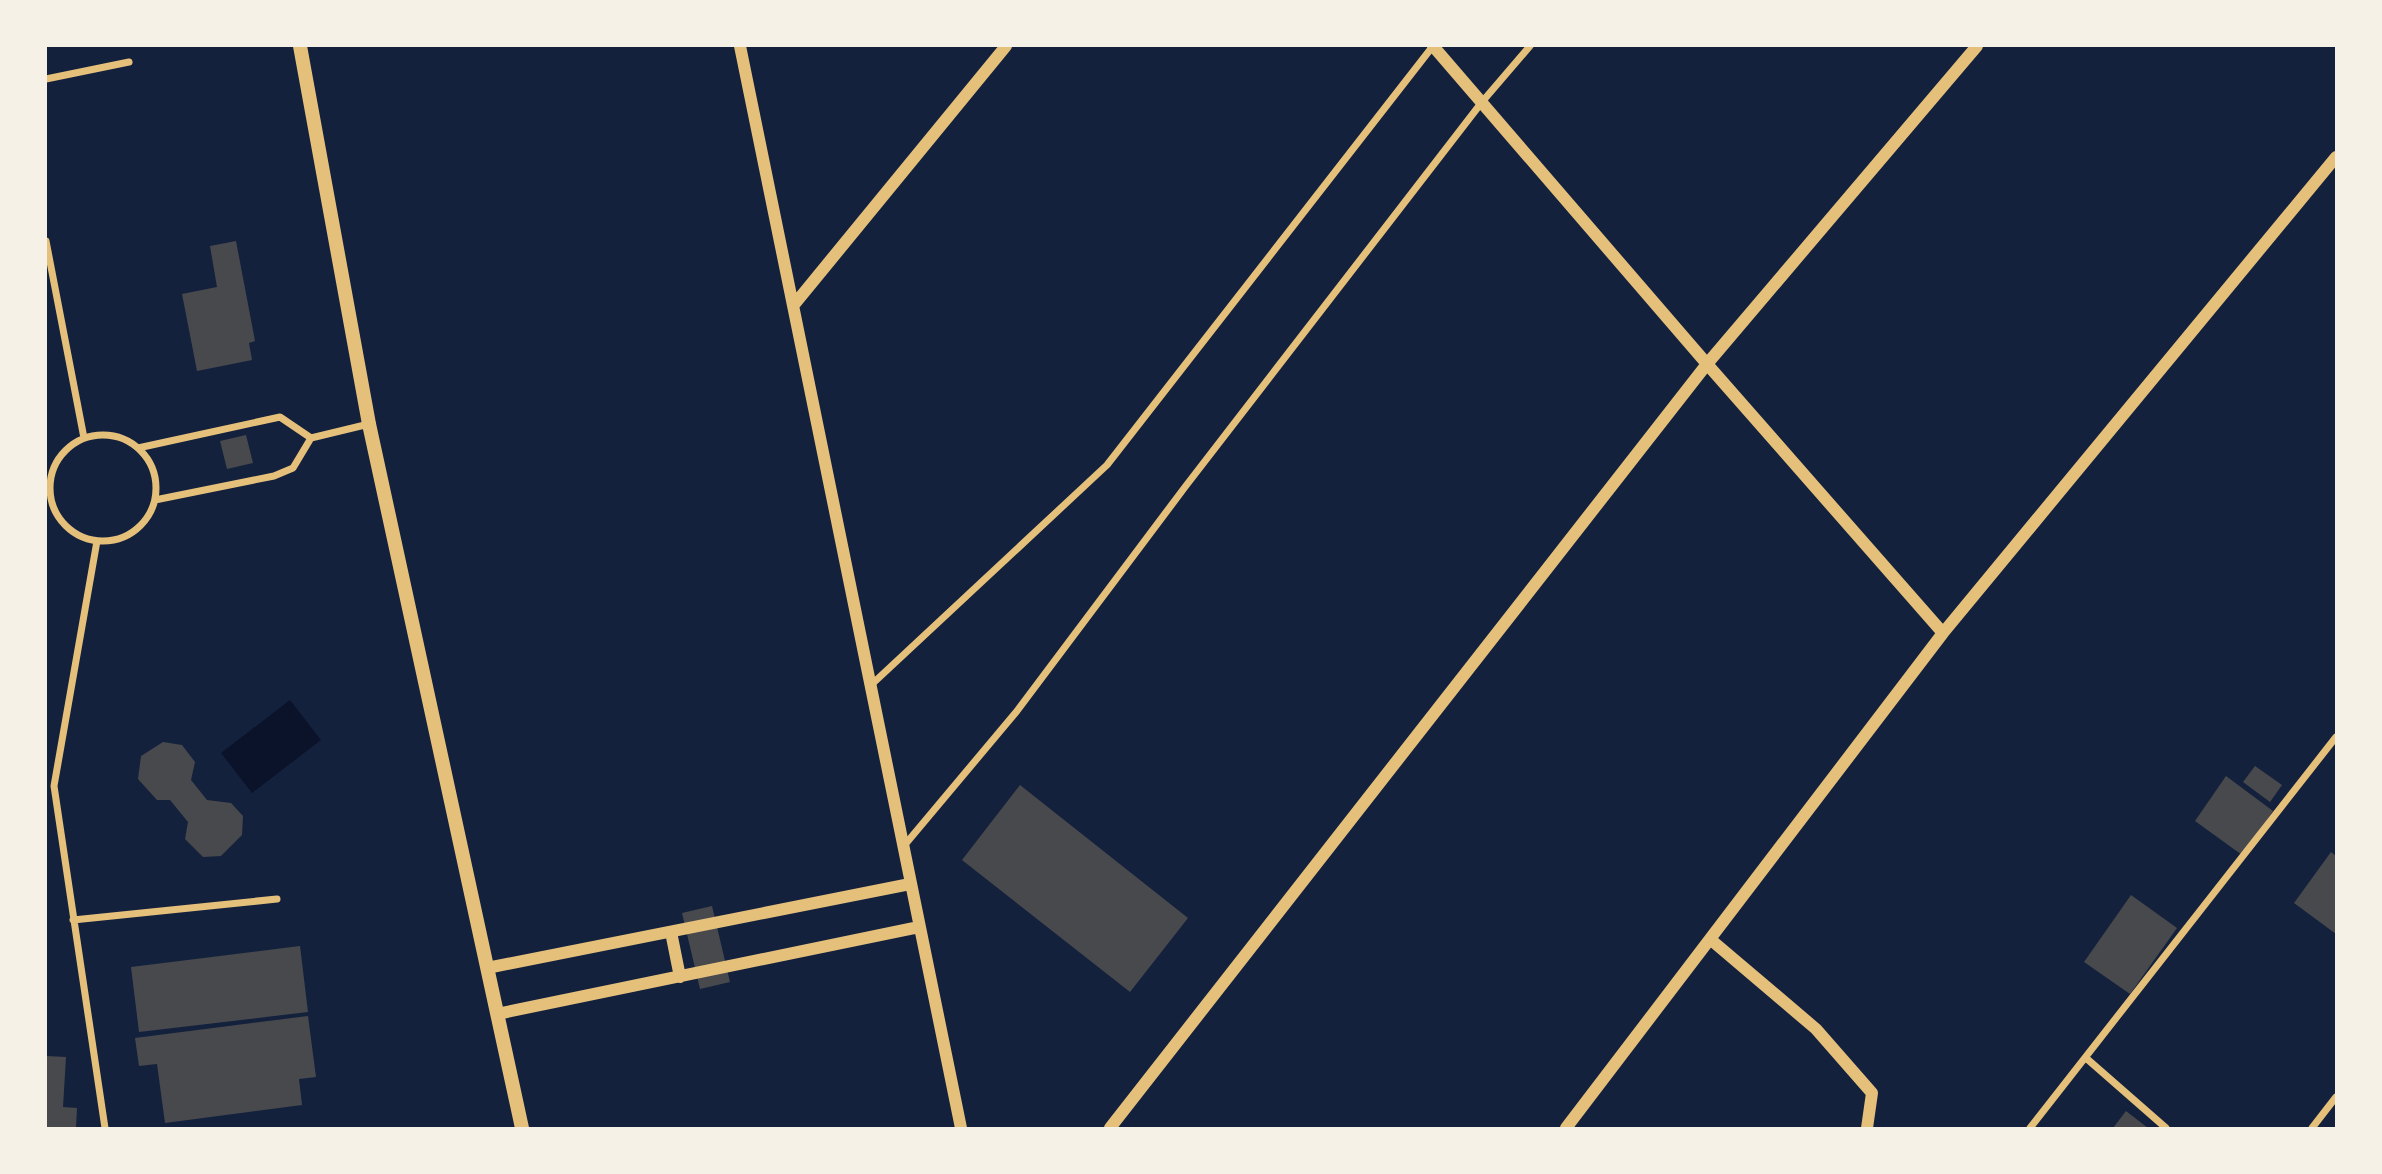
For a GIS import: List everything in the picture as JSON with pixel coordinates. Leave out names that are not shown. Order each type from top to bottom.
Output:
[{"type":"main road","points":[[300,46],[369,424],[523,1129]]},
{"type":"street","points":[[740,46],[961,1129]]},
{"type":"street","points":[[793,306],[1006,46]]},
{"type":"street","points":[[870,686],[1107,465],[1433,46],[1707,365],[1943,633]]},
{"type":"street","points":[[903,847],[1017,711],[1193,476],[1482,102],[1530,46]]},
{"type":"street","points":[[1110,1129],[1707,365],[1977,46]]},
{"type":"street","points":[[46,79],[129,62]]},
{"type":"street","points":[[1566,1129],[1943,633],[2336,158]]},
{"type":"street","points":[[46,241],[84,438]]},
{"type":"street","points":[[138,448],[281,417],[311,439]]},
{"type":"street","points":[[155,500],[274,476],[293,468],[311,439],[369,424]]},
{"type":"street","points":[[103,434],[122,438],[138,448],[150,463],[156,481],[155,500],[147,518],[134,532],[116,540],[97,541],[80,536],[66,526],[55,512],[51,477],[58,460],[69,447],[84,438],[103,434]]},
{"type":"street","points":[[97,541],[54,786],[105,1129]]},
{"type":"street","points":[[2030,1129],[2336,737]]},
{"type":"street","points":[[486,968],[910,884]]},
{"type":"street","points":[[73,920],[277,899]]},
{"type":"street","points":[[497,1014],[919,927]]},
{"type":"street","points":[[671,932],[680,977]]},
{"type":"street","points":[[1710,939],[1816,1029],[1872,1093],[1867,1129]]},
{"type":"street","points":[[2086,1058],[2166,1129]]},
{"type":"street","points":[[2312,1129],[2336,1097]]},
{"type":"water","points":[[290,700],[321,740],[252,793],[221,753]]},
{"type":"building","points":[[236,241],[255,341],[249,343],[252,360],[197,371],[182,294],[217,287],[210,246]]},
{"type":"building","points":[[246,435],[253,463],[227,469],[220,441]]},
{"type":"building","points":[[163,742],[182,745],[195,762],[191,780],[207,800],[231,803],[243,816],[242,835],[221,856],[203,857],[185,839],[188,822],[170,800],[157,800],[138,779],[141,756]]},
{"type":"building","points":[[2255,766],[2282,785],[2270,802],[2243,782]]},
{"type":"building","points":[[2226,776],[2273,811],[2242,855],[2195,821]]},
{"type":"building","points":[[1020,785],[1188,918],[1130,992],[962,860]]},
{"type":"building","points":[[2331,852],[2336,856],[2336,934],[2294,903]]},
{"type":"building","points":[[2131,895],[2177,928],[2130,994],[2084,962]]},
{"type":"building","points":[[712,906],[730,982],[700,989],[682,913]]},
{"type":"building","points":[[300,946],[308,1012],[139,1032],[131,967]]},
{"type":"building","points":[[308,1016],[316,1077],[299,1079],[302,1105],[165,1123],[157,1064],[139,1066],[135,1038]]},
{"type":"building","points":[[46,1056],[66,1057],[63,1107],[77,1108],[76,1128],[46,1128]]},
{"type":"building","points":[[2126,1111],[2148,1128],[2113,1128]]}]
